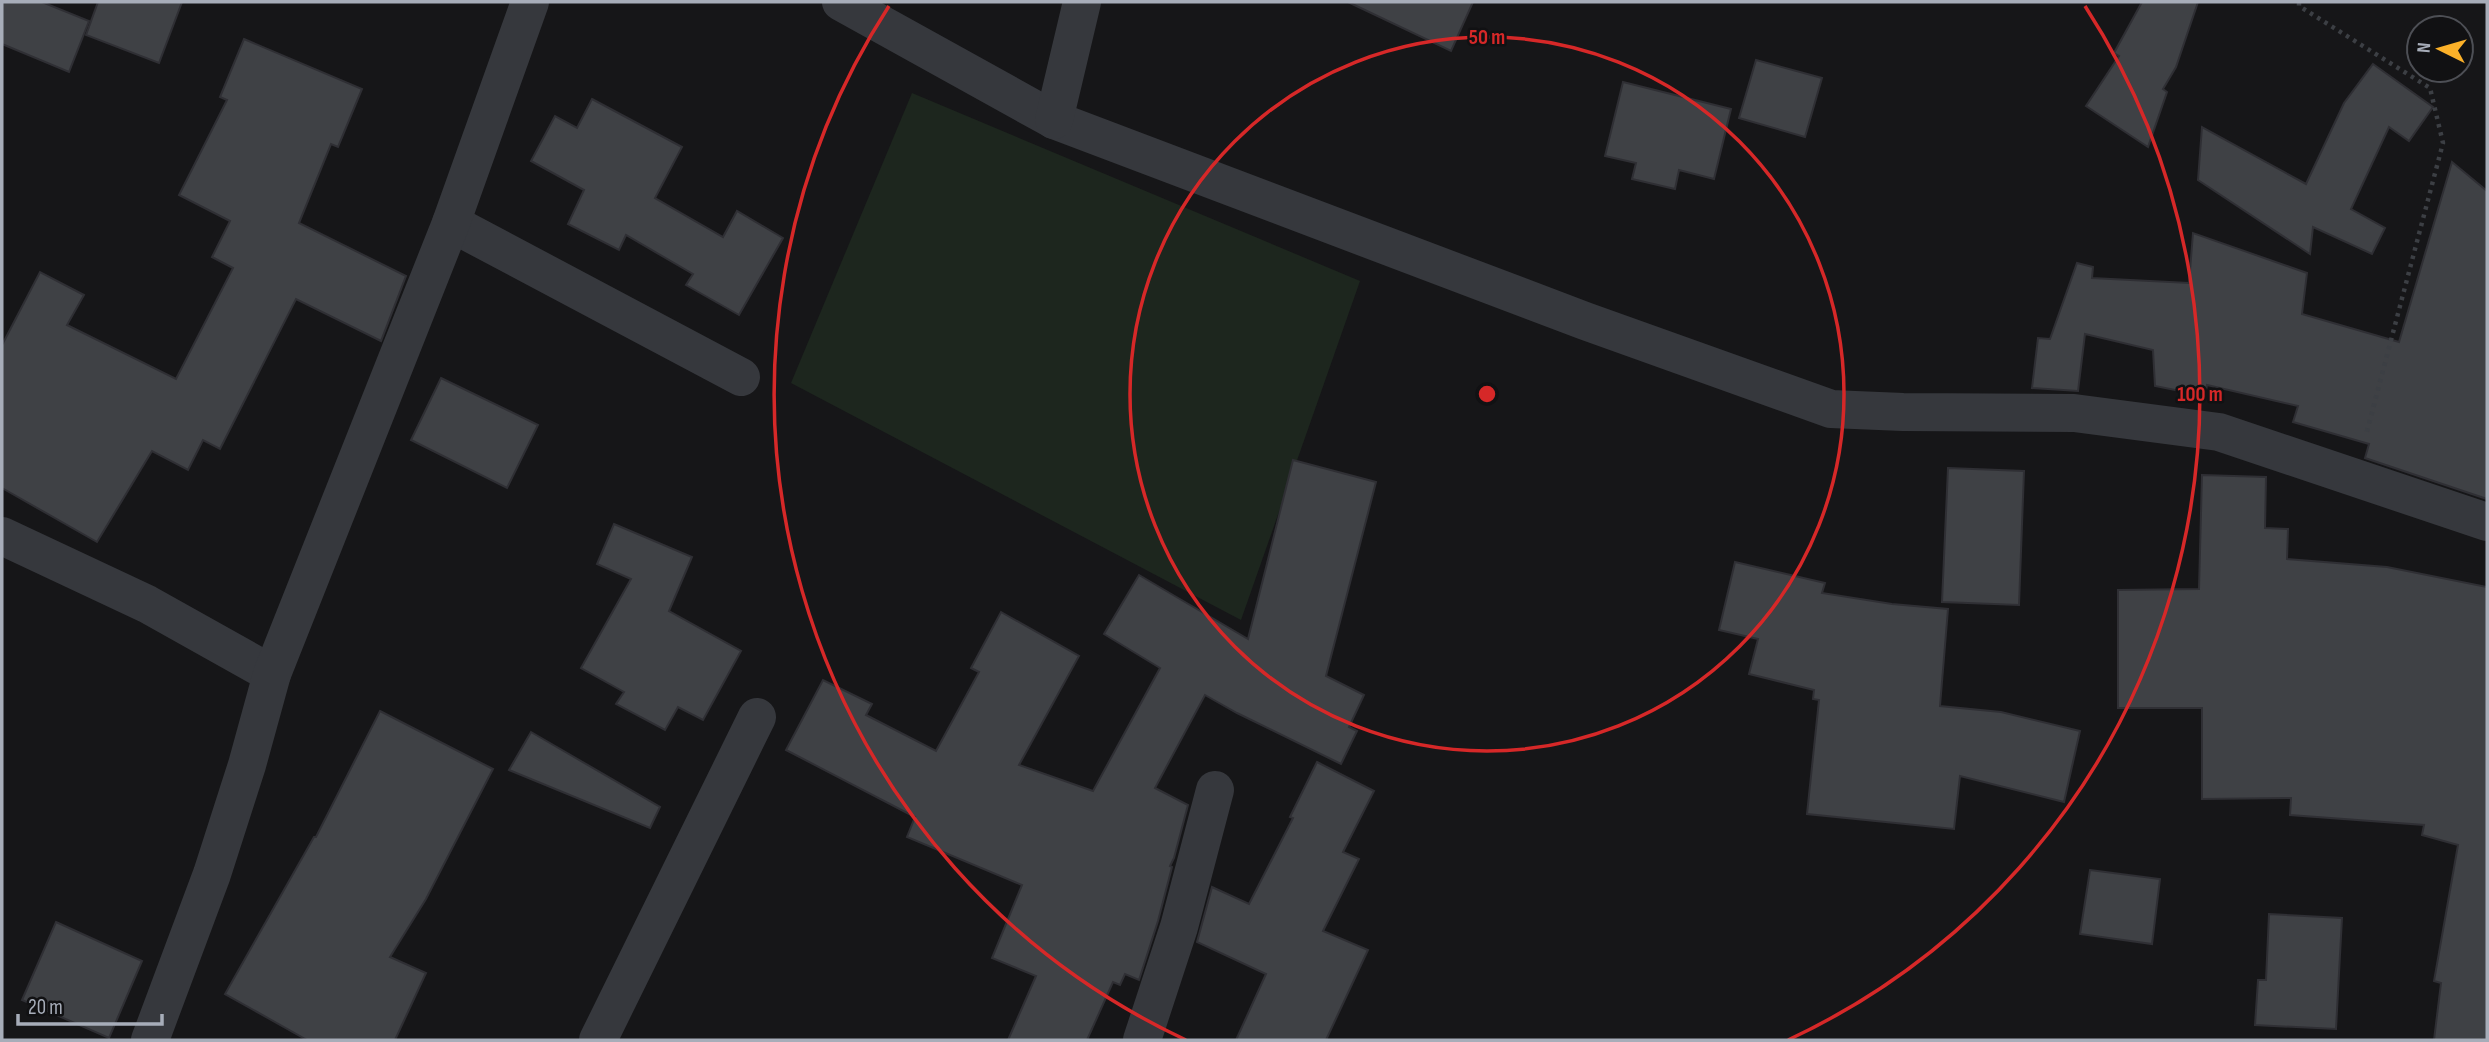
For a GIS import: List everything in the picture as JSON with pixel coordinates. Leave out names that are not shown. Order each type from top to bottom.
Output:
[{"type":"street","points":[[150,1040],[212,874],[247,765],[272,674],[451,223],[530,2]]},
{"type":"street","points":[[841,2],[1054,120],[1585,321],[1831,409],[2087,414],[2219,432],[2487,522]]},
{"type":"street","points":[[1054,120],[1082,2]]},
{"type":"street","points":[[451,223],[741,377]]},
{"type":"street","points":[[2,536],[147,604],[272,674]]},
{"type":"street","points":[[598,1040],[757,717]]},
{"type":"street","points":[[1142,1040],[1178,927],[1215,790]]},
{"type":"path","points":[[2299,2],[2299,6],[2430,88],[2442,143],[2356,477]]},
{"type":"shaded area","points":[[912,93],[1360,281],[1241,620],[791,383]]},
{"type":"building","points":[[2,2],[42,2],[89,21],[69,72],[2,44]]},
{"type":"building","points":[[98,2],[182,2],[159,63],[86,35]]},
{"type":"building","points":[[1348,2],[1473,2],[1451,51]]},
{"type":"building","points":[[2142,2],[2198,2],[2176,67],[2163,89],[2167,92],[2148,147],[2086,106],[2119,56],[2114,53]]},
{"type":"building","points":[[244,39],[362,89],[338,147],[331,144],[299,223],[406,276],[381,341],[296,299],[220,449],[203,440],[188,470],[152,451],[97,542],[2,488],[2,345],[40,272],[84,295],[67,325],[176,379],[233,268],[212,257],[230,221],[179,195],[227,100],[220,97]]},
{"type":"building","points":[[1756,60],[1822,78],[1805,137],[1739,118]]},
{"type":"building","points":[[2373,64],[2433,107],[2409,141],[2389,127],[2351,209],[2385,228],[2372,254],[2313,227],[2310,254],[2198,180],[2202,127],[2306,184],[2344,103]]},
{"type":"building","points":[[1623,82],[1731,109],[1714,179],[1679,170],[1675,189],[1632,179],[1636,163],[1605,156]]},
{"type":"building","points":[[592,99],[682,147],[655,198],[723,237],[737,211],[783,238],[739,315],[686,285],[693,274],[626,235],[619,250],[568,224],[584,190],[531,161],[555,116],[577,128]]},
{"type":"building","points":[[2452,162],[2487,191],[2487,499],[2365,458],[2369,444],[2293,422],[2298,406],[2207,385],[2205,396],[2155,386],[2153,350],[2085,334],[2078,391],[2032,388],[2038,338],[2050,339],[2077,263],[2093,267],[2092,278],[2189,283],[2193,233],[2307,273],[2302,314],[2399,342]]},
{"type":"building","points":[[441,378],[538,425],[507,488],[411,440]]},
{"type":"building","points":[[1293,460],[1376,482],[1326,676],[1364,695],[1349,727],[1357,731],[1341,764],[1205,695],[1155,788],[1188,805],[1170,866],[1172,867],[1158,921],[1139,980],[1125,974],[1120,985],[1113,982],[1087,1040],[1008,1040],[1036,976],[992,958],[1022,885],[907,837],[915,817],[786,750],[823,680],[872,704],[866,715],[936,751],[979,672],[971,668],[1001,612],[1079,656],[1019,765],[1093,791],[1160,668],[1104,634],[1139,575],[1248,639]]},
{"type":"building","points":[[1948,468],[2024,471],[2019,605],[1942,602]]},
{"type":"building","points":[[2202,475],[2266,477],[2265,528],[2288,529],[2287,559],[2387,567],[2487,587],[2487,1040],[2434,1040],[2441,983],[2434,981],[2458,845],[2422,835],[2424,825],[2290,815],[2291,798],[2202,799],[2202,708],[2118,708],[2118,590],[2199,589]]},
{"type":"building","points":[[614,524],[692,557],[669,611],[741,651],[703,720],[678,707],[665,730],[616,704],[624,692],[581,668],[631,579],[597,564]]},
{"type":"building","points":[[1735,562],[1825,583],[1822,593],[1948,609],[1940,706],[2001,712],[2080,731],[2064,802],[1960,776],[1954,829],[1807,814],[1819,700],[1813,699],[1814,690],[1749,674],[1758,639],[1719,630]]},
{"type":"building","points":[[380,711],[493,769],[426,899],[390,957],[426,973],[395,1040],[307,1040],[225,994],[316,837]]},
{"type":"building","points":[[531,732],[660,807],[650,828],[509,770]]},
{"type":"building","points":[[1317,762],[1374,791],[1343,852],[1359,859],[1323,931],[1368,950],[1326,1040],[1236,1040],[1266,974],[1197,942],[1212,887],[1249,904],[1293,818],[1290,817]]},
{"type":"building","points":[[2090,870],[2160,879],[2152,944],[2080,934]]},
{"type":"building","points":[[2269,914],[2342,918],[2336,1029],[2255,1025],[2258,980],[2266,980]]},
{"type":"building","points":[[56,922],[142,961],[109,1038],[22,1000]]}]
